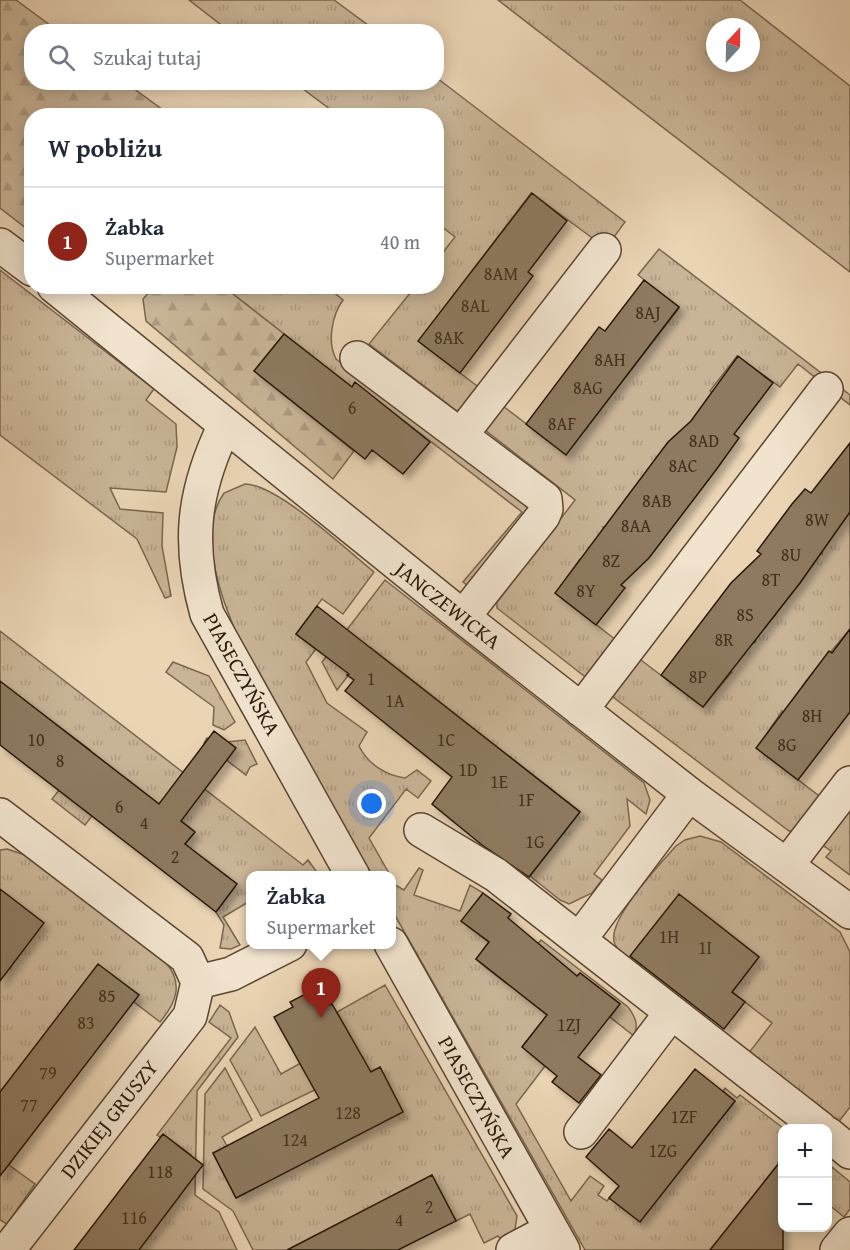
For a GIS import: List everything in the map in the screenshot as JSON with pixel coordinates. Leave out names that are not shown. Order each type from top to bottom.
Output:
[{"type":"street","points":[[0,245],[24,263]]},
{"type":"street","points":[[461,435],[604,250]]},
{"type":"street","name":"JANCZEWICKA","points":[[64,294],[463,617],[688,794],[850,912]]},
{"type":"street","points":[[357,358],[545,499],[546,509],[463,617]]},
{"type":"street","points":[[582,710],[826,389]]},
{"type":"street","name":"PIASECZYŃSKA","points":[[225,425],[210,455],[196,507],[194,538],[201,593],[207,614],[349,871]]},
{"type":"street","points":[[787,866],[850,783]]},
{"type":"street","points":[[579,940],[688,794]]},
{"type":"street","points":[[0,815],[187,958],[198,982],[231,974],[282,949]]},
{"type":"street","points":[[421,830],[496,875],[815,1124]]},
{"type":"street","name":"PIASECZYŃSKA","points":[[393,949],[557,1240]]},
{"type":"street","name":"DZIKIEJ GRUSZY","points":[[8,1250],[190,1016],[198,982]]},
{"type":"street","points":[[581,1132],[671,1013]]},
{"type":"street","points":[[832,1137],[850,1152]]},
{"type":"street","points":[[837,1250],[850,1234]]},
{"type":"street","points":[[513,1250],[557,1240]]},
{"type":"green space","points":[[0,0],[16,0],[49,24],[24,24],[24,90],[136,90],[160,108],[24,108],[24,227],[0,208]]},
{"type":"green space","points":[[189,0],[334,0],[367,24],[220,24]]},
{"type":"green space","points":[[498,0],[740,0],[850,86],[850,272]]},
{"type":"green space","points":[[444,83],[625,222],[606,248],[531,193],[419,341],[481,389],[463,411],[457,411],[369,344],[409,294],[444,294],[444,251],[455,237],[444,228],[444,108],[329,108],[304,90],[444,90]]},
{"type":"green space","points":[[659,249],[850,395],[850,405],[798,364],[780,387],[737,356],[710,391],[714,395],[677,438],[673,438],[608,527],[603,527],[606,530],[584,559],[580,559],[556,593],[621,644],[588,679],[497,608],[497,602],[575,500],[485,430],[499,403],[566,454],[679,308],[638,275]]},
{"type":"green space","points":[[0,270],[24,289],[24,294],[31,294],[154,389],[146,400],[176,424],[177,447],[166,492],[110,488],[120,509],[163,513],[162,546],[171,596],[165,598],[137,539],[0,435]]},
{"type":"green space","points":[[148,294],[233,294],[284,334],[254,371],[354,451],[333,479],[146,321],[143,299]]},
{"type":"green space","points":[[233,294],[336,294],[343,300],[336,313],[331,337],[336,359],[531,508],[469,587],[463,582],[522,512],[355,383],[352,387]]},
{"type":"green space","points":[[245,484],[259,487],[275,495],[330,534],[374,572],[343,614],[322,599],[296,634],[316,649],[306,662],[327,703],[367,732],[359,746],[367,758],[378,768],[391,774],[405,778],[417,770],[431,781],[418,798],[406,789],[369,838],[388,871],[370,871],[275,706],[234,628],[220,589],[213,555],[213,522],[224,493]]},
{"type":"green space","points":[[850,507],[850,629],[806,681],[785,713],[782,711],[757,748],[823,799],[801,830],[789,831],[609,694],[633,654],[703,707],[732,672],[729,670],[751,641],[754,643],[756,641],[753,639],[776,614],[775,610],[800,583],[819,552],[822,554],[822,550]]},
{"type":"green space","points":[[385,580],[644,783],[650,800],[646,814],[627,799],[630,826],[594,874],[602,880],[592,893],[569,904],[560,900],[530,876],[580,812],[370,647],[337,690],[322,662]]},
{"type":"green space","points":[[0,631],[303,865],[308,860],[316,871],[246,871],[246,903],[223,917],[240,945],[231,949],[220,948],[224,925],[216,912],[234,888],[185,844],[194,831],[123,776],[85,825],[52,799],[90,750],[0,682]]},
{"type":"green space","points":[[173,662],[209,676],[235,722],[224,730],[213,725],[214,707],[166,672]]},
{"type":"green space","points":[[207,738],[218,743],[245,740],[257,764],[250,767],[246,775],[204,743]]},
{"type":"green space","points":[[850,793],[850,875],[826,857],[831,851],[815,840]]},
{"type":"green space","points":[[700,836],[721,842],[840,932],[850,952],[850,1107],[837,1124],[748,1054],[772,1023],[732,992],[759,957],[679,895],[628,959],[616,946],[615,931],[619,919],[637,892],[676,846],[685,840]]},
{"type":"green space","points":[[7,849],[28,856],[167,964],[175,979],[176,987],[170,1008],[160,1022],[134,1002],[138,995],[98,965],[0,1092],[0,850]]},
{"type":"green space","points":[[419,868],[423,870],[414,895],[460,911],[470,885],[483,893],[462,921],[489,942],[476,959],[506,983],[541,940],[628,1007],[634,1017],[636,1028],[634,1036],[610,1017],[620,1004],[580,973],[522,1047],[545,1066],[516,1104],[571,1201],[590,1176],[604,1186],[598,1195],[607,1201],[609,1198],[640,1221],[735,1101],[723,1091],[725,1088],[737,1098],[740,1095],[778,1124],[778,1169],[776,1167],[710,1250],[585,1250],[396,917],[396,886],[404,890]]},
{"type":"green space","points":[[385,985],[517,1216],[515,1229],[501,1239],[498,1236],[484,1243],[470,1214],[456,1221],[432,1175],[289,1250],[253,1250],[233,1211],[203,1189],[205,1094],[225,1068],[252,1120],[222,1137],[227,1146],[213,1153],[236,1198],[403,1112],[380,1067],[366,1074],[362,1067],[261,1116],[230,1060],[255,1027],[281,1074],[350,1036],[337,1012]]},
{"type":"green space","points":[[220,1005],[229,1012],[238,1037],[197,1091],[195,1195],[219,1212],[237,1250],[139,1250],[170,1183],[191,1155],[163,1134],[160,1137],[157,1135],[231,1038],[209,1022]]},
{"type":"green space","points":[[0,1145],[15,1156],[9,1165],[35,1184],[7,1224],[0,1220]]},
{"type":"green space","points":[[832,1167],[850,1182],[850,1209],[844,1217],[832,1207]]},
{"type":"building","points":[[532,193],[567,221],[528,272],[533,276],[460,373],[418,341]]},
{"type":"building","points":[[644,280],[679,307],[566,455],[526,424],[599,327],[605,331]]},
{"type":"building","points":[[284,334],[352,387],[355,382],[430,442],[403,474],[372,450],[365,459],[254,371]]},
{"type":"building","points":[[738,356],[773,383],[734,434],[739,438],[716,470],[649,558],[621,585],[625,588],[596,625],[555,593],[668,442],[691,421]]},
{"type":"building","points":[[850,443],[850,512],[800,583],[703,707],[661,675],[731,583],[761,554],[757,551],[792,504],[805,489],[811,493]]},
{"type":"building","points":[[317,606],[580,812],[529,877],[482,845],[432,804],[452,777],[345,691],[354,680],[347,675],[349,674],[296,634]]},
{"type":"building","points":[[850,629],[850,712],[798,780],[756,748],[829,651],[832,653]]},
{"type":"building","points":[[0,681],[159,804],[214,731],[236,748],[181,821],[195,832],[185,844],[237,884],[216,912],[0,745]]},
{"type":"building","points":[[0,889],[44,923],[0,981]]},
{"type":"building","points":[[483,893],[511,914],[508,918],[577,976],[580,973],[620,1004],[578,1057],[601,1075],[579,1103],[552,1082],[557,1076],[522,1047],[547,1015],[476,959],[489,942],[461,921]]},
{"type":"building","points":[[679,894],[759,957],[732,992],[745,1002],[724,1029],[630,956]]},
{"type":"building","points":[[98,964],[139,995],[0,1176],[0,1092]]},
{"type":"building","points":[[319,987],[329,1005],[332,1004],[371,1072],[380,1067],[403,1112],[236,1198],[213,1153],[319,1098],[274,1017],[293,1007],[290,1002]]},
{"type":"building","points":[[695,1069],[735,1101],[640,1222],[609,1198],[619,1186],[586,1157],[609,1129],[632,1148]]},
{"type":"building","points":[[163,1134],[203,1165],[139,1250],[74,1250]]},
{"type":"building","points":[[778,1164],[778,1232],[783,1232],[783,1250],[710,1250]]},
{"type":"building","points":[[432,1175],[456,1221],[398,1250],[287,1250]]},
{"type":"place","name":"Żabka","points":[[321,1018]]}]
